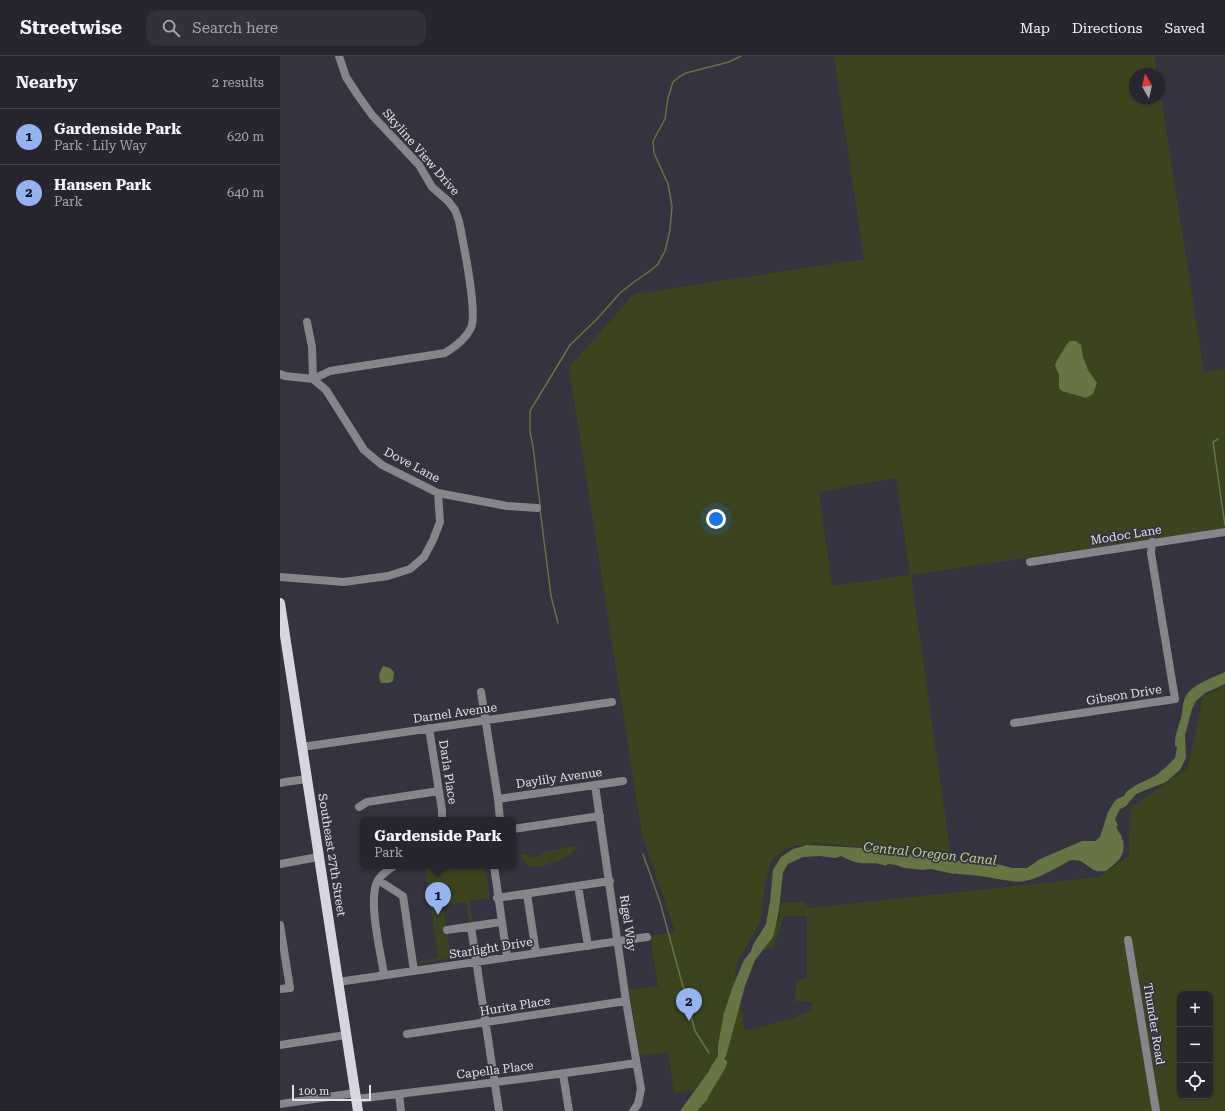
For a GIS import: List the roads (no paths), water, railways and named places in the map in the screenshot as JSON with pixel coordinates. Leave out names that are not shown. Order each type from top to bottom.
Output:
[{"type":"main road","name":"Southeast 27th Street","points":[[280,603],[358,1111]]},
{"type":"street","name":"Skyline View Drive","points":[[313,379],[330,371],[445,353],[466,338],[472,327],[473,316],[473,304],[460,229],[455,210],[448,201],[432,187],[419,165],[372,115],[346,77],[339,56]]},
{"type":"street","points":[[280,374],[285,376],[313,379],[312,347],[306,322]]},
{"type":"street","name":"Dove Lane","points":[[313,379],[326,390],[364,450],[382,465],[438,493],[507,506],[538,508]]},
{"type":"street","points":[[280,577],[344,582],[388,576],[410,569],[424,557],[440,522],[438,493]]},
{"type":"street","name":"Modoc Lane","points":[[1030,562],[1152,542],[1225,532]]},
{"type":"street","name":"Gibson Drive","points":[[1014,723],[1175,699],[1151,554],[1152,542]]},
{"type":"street","points":[[482,692],[500,817]]},
{"type":"street","name":"Darnel Avenue","points":[[302,747],[612,702]]},
{"type":"street","name":"Darla Place","points":[[429,728],[442,817]]},
{"type":"street","points":[[280,783],[307,780]]},
{"type":"street","name":"Daylily Avenue","points":[[498,799],[623,781]]},
{"type":"street","name":"Rigel Way","points":[[595,785],[610,881],[626,1001],[641,1088],[638,1104],[633,1111]]},
{"type":"street","points":[[359,807],[367,802],[439,792]]},
{"type":"street","points":[[516,829],[600,816]]},
{"type":"street","points":[[280,864],[318,857]]},
{"type":"street","points":[[384,975],[373,903],[375,888],[378,880],[390,869]]},
{"type":"street","points":[[494,869],[497,898],[507,957]]},
{"type":"street","points":[[378,880],[403,896],[414,971]]},
{"type":"street","points":[[497,898],[610,881]]},
{"type":"street","points":[[578,886],[588,946]]},
{"type":"street","points":[[527,894],[536,953]]},
{"type":"street","points":[[447,930],[501,922]]},
{"type":"street","points":[[280,925],[290,988],[280,989]]},
{"type":"street","points":[[471,927],[499,1111]]},
{"type":"street","name":"Starlight Drive","points":[[338,982],[647,937]]},
{"type":"street","name":"Thunder Road","points":[[1128,940],[1156,1111]]},
{"type":"street","name":"Hurita Place","points":[[407,1034],[626,1001]]},
{"type":"street","points":[[280,1045],[346,1035]]},
{"type":"street","name":"Capella Place","points":[[280,1104],[356,1096],[399,1094],[495,1083],[636,1063]]},
{"type":"street","points":[[563,1074],[569,1111]]},
{"type":"street","points":[[399,1094],[402,1111]]},
{"type":"waterway","points":[[540,505],[530,432],[530,411],[570,345],[597,319],[620,293],[658,264],[665,251],[670,230],[672,206],[668,184],[654,153],[653,141],[665,119],[668,98],[673,82],[686,73],[729,62],[741,56]]},
{"type":"waterway","points":[[1218,439],[1213,442],[1225,525]]},
{"type":"waterway","points":[[540,509],[551,596],[558,623]]},
{"type":"waterway","points":[[643,854],[660,902],[695,1031],[709,1053]]},
{"type":"place","name":"Gardenside Park","points":[[438,915]]},
{"type":"place","name":"Hansen Park","points":[[689,1021]]},
{"type":"water label","name":"Central Oregon Canal","points":[[930,853]]}]
